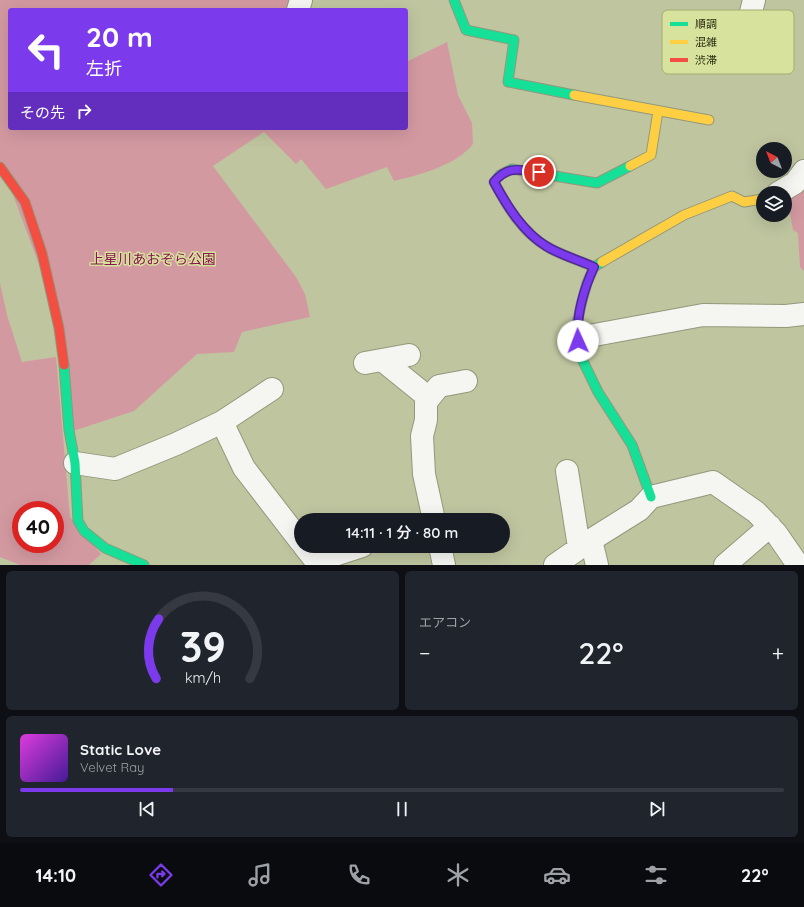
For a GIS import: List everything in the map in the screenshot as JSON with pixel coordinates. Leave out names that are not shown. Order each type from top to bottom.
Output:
[{"type":"street","points":[[454,0],[466,30],[514,40],[508,82],[709,120]]},
{"type":"street","points":[[752,10],[754,0]]},
{"type":"street","points":[[594,267],[546,246],[528,231],[507,206],[494,182],[500,175],[512,169],[597,183],[651,155],[658,111]]},
{"type":"street","points":[[0,167],[25,202],[42,253],[59,328],[69,430],[75,463],[78,521],[84,531],[94,540],[123,560]]},
{"type":"street","points":[[790,186],[795,183],[804,172]]},
{"type":"street","points":[[651,497],[632,445],[601,397],[581,357],[577,324],[580,305],[587,283],[594,267],[684,215],[732,196],[744,202],[756,200]]},
{"type":"street","points":[[578,338],[702,315],[786,316],[804,314]]},
{"type":"street","points":[[409,354],[373,361],[429,398]]},
{"type":"street","points":[[432,513],[424,474],[422,436],[426,420],[426,402],[439,386],[466,381]]},
{"type":"street","points":[[75,463],[115,469],[176,444],[222,422],[272,390]]},
{"type":"street","points":[[222,422],[244,468],[294,533]]},
{"type":"street","points":[[567,471],[585,544],[597,565]]},
{"type":"street","points":[[555,565],[639,510],[651,497],[713,482],[756,512],[770,526],[798,565]]},
{"type":"street","points":[[726,565],[770,526]]},
{"type":"street","points":[[310,553],[316,561],[341,553]]},
{"type":"street","points":[[441,553],[444,565]]},
{"type":"green space","name":"上星川あおぞら公園","points":[[0,0],[293,0],[291,8],[8,8],[8,130],[408,130],[408,61],[447,42],[458,95],[472,123],[473,144],[457,158],[437,168],[415,176],[394,181],[387,167],[326,189],[301,159],[296,164],[264,132],[213,166],[296,277],[305,294],[310,317],[242,332],[234,352],[197,354],[134,411],[73,431],[63,329],[0,160]]},
{"type":"green space","points":[[804,186],[804,271],[800,267],[798,233],[793,230],[792,222],[792,193]]},
{"type":"green space","points":[[0,283],[7,315],[22,362],[56,357],[70,517],[101,554],[89,565],[20,565],[0,557]]},
{"type":"traffic: fast","points":[[454,0],[466,30],[514,40],[508,82],[574,95]]},
{"type":"traffic: fast","points":[[594,267],[551,249],[541,243],[525,229],[511,211],[494,182],[500,175],[512,169],[597,183],[630,166]]},
{"type":"traffic: fast","points":[[602,262],[594,267],[587,283],[581,305],[577,324],[581,357],[598,392],[632,445],[651,497]]},
{"type":"traffic: fast","points":[[64,365],[69,430],[75,463],[78,521],[84,531],[105,548],[144,565]]},
{"type":"traffic: slow","points":[[574,95],[709,120]]},
{"type":"traffic: slow","points":[[630,166],[651,155],[658,111]]},
{"type":"traffic: slow","points":[[602,262],[684,215],[732,196],[744,202],[756,200]]},
{"type":"traffic: jam","points":[[0,167],[25,202],[42,253],[59,328],[64,365]]},
{"type":"route","points":[[539,172],[512,169],[500,175],[494,182],[507,206],[528,231],[546,246],[594,267],[580,305],[577,324],[578,341]]}]
